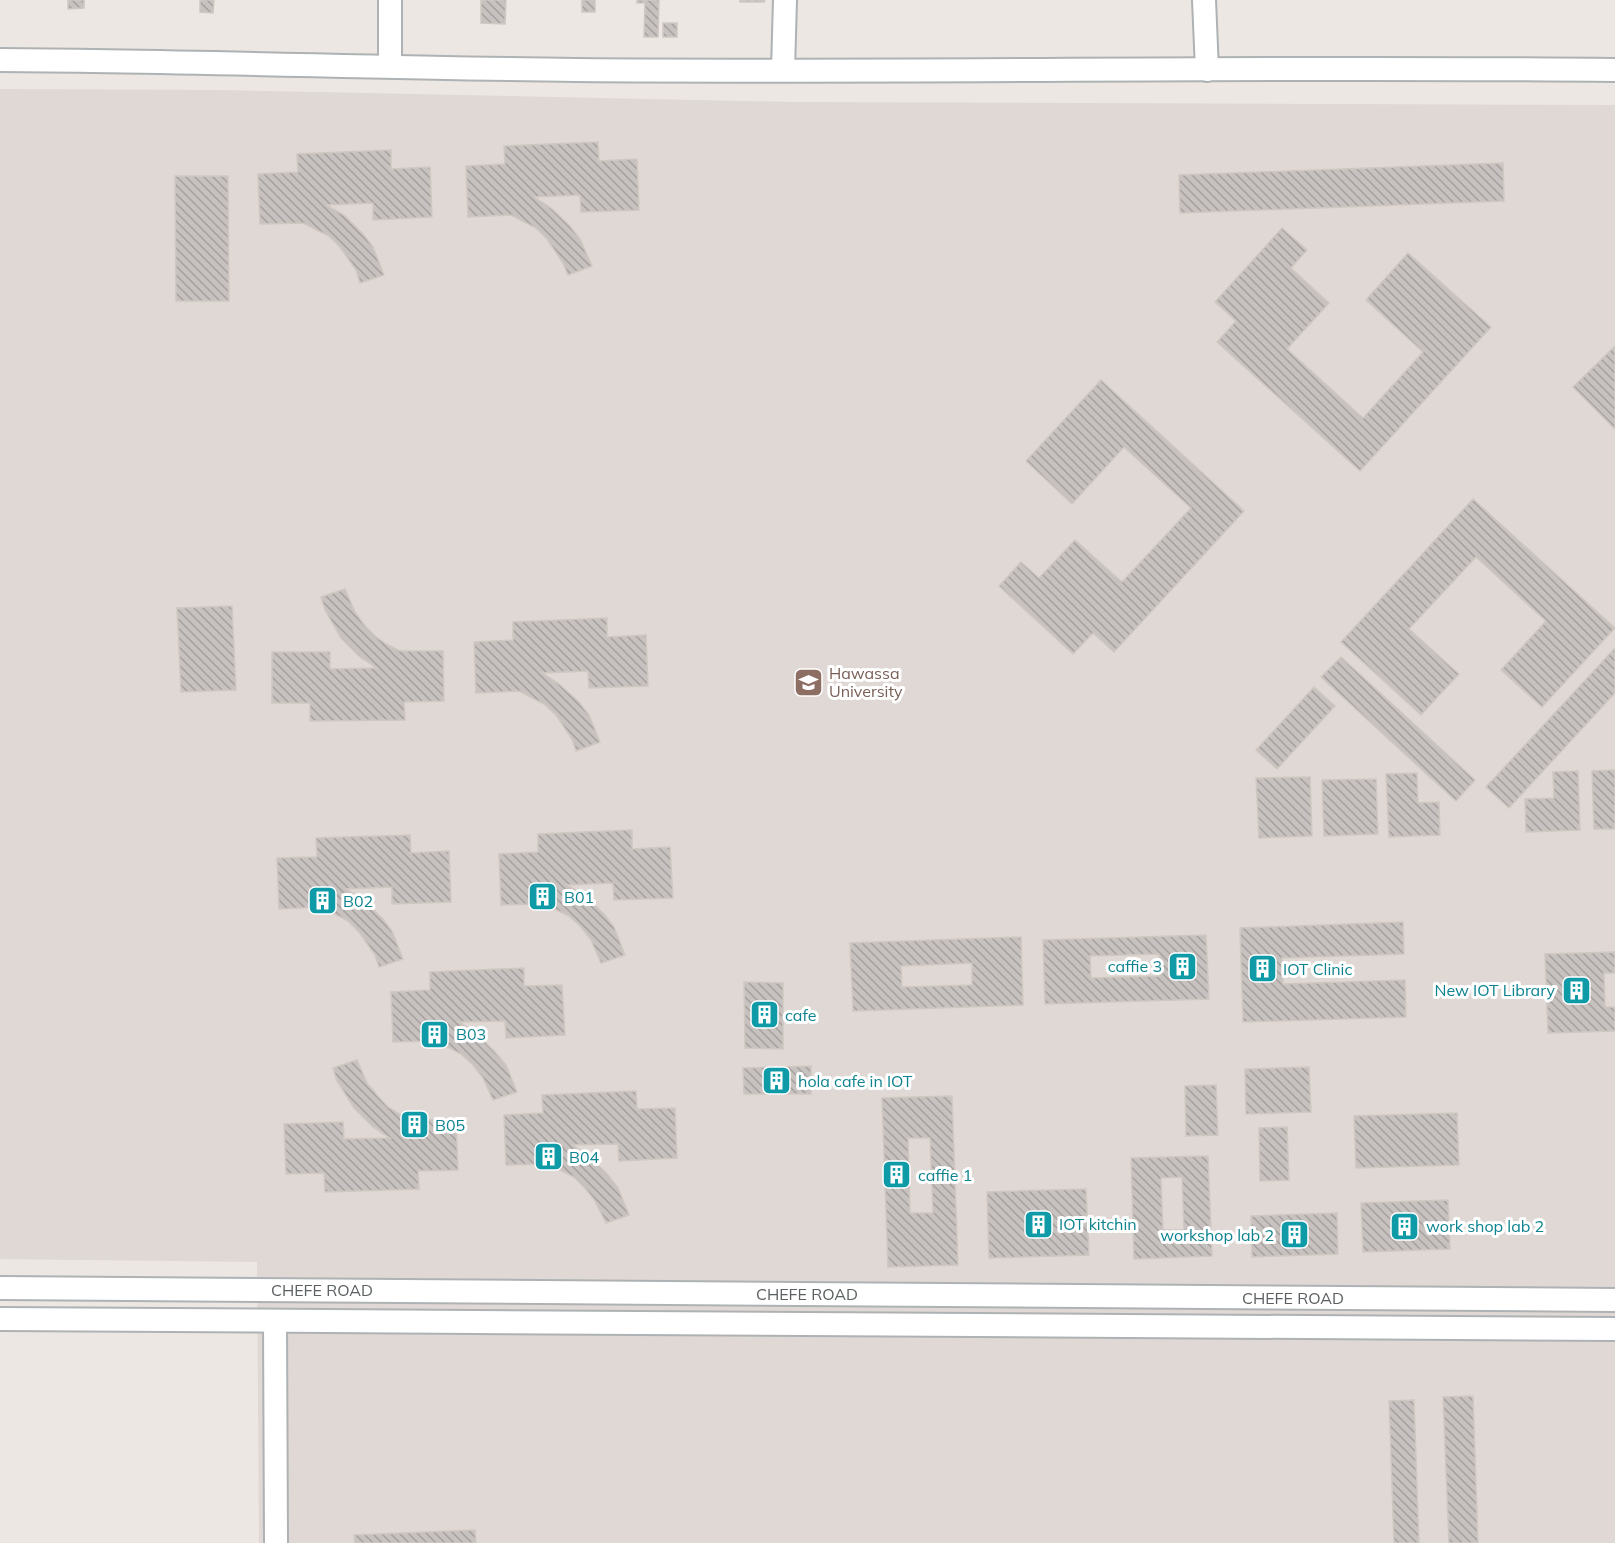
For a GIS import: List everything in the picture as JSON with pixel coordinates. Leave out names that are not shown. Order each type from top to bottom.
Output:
[{"type":"street","points":[[390,0],[390,66]]},
{"type":"street","points":[[783,70],[785,0]]},
{"type":"street","points":[[1204,0],[1207,70]]},
{"type":"street","points":[[0,60],[783,70],[1421,68],[1615,70]]},
{"type":"street","name":"CHEFE ROAD","points":[[0,1288],[1615,1300]]},
{"type":"street","name":"CHEFE ROAD","points":[[0,1319],[1615,1329]]},
{"type":"street","points":[[275,1321],[276,1543]]},
{"type":"shaded area","name":"Hawassa University","points":[[0,89],[219,90],[792,102],[1615,105],[1615,1543],[259,1543],[257,1262],[0,1259]]},
{"type":"building","points":[[68,0],[84,0],[84,8],[68,9]]},
{"type":"building","points":[[200,0],[214,0],[213,13],[200,12]]},
{"type":"building","points":[[481,0],[506,0],[505,24],[481,23]]},
{"type":"building","points":[[582,0],[595,0],[595,12],[582,12]]},
{"type":"building","points":[[637,0],[659,0],[658,37],[644,37],[645,3],[637,3]]},
{"type":"building","points":[[740,0],[765,0],[764,2],[740,2]]},
{"type":"building","points":[[663,23],[677,23],[677,37],[663,37]]},
{"type":"building","points":[[598,142],[599,161],[637,159],[639,210],[581,212],[580,195],[534,197],[551,208],[570,226],[580,239],[592,266],[568,275],[547,239],[536,228],[511,215],[468,217],[466,166],[505,164],[504,146]]},
{"type":"building","points":[[391,150],[391,169],[430,167],[432,217],[373,220],[373,203],[326,205],[344,215],[363,234],[373,247],[384,275],[360,283],[356,270],[340,247],[329,236],[303,223],[260,224],[258,174],[298,172],[297,154]]},
{"type":"building","points":[[1503,163],[1504,201],[1180,213],[1179,175]]},
{"type":"building","points":[[175,176],[228,176],[229,301],[176,301]]},
{"type":"building","points":[[1282,228],[1307,250],[1291,268],[1329,303],[1287,349],[1363,418],[1423,352],[1366,300],[1408,253],[1491,327],[1360,471],[1217,342],[1236,321],[1215,302]]},
{"type":"building","points":[[1615,346],[1615,429],[1573,387]]},
{"type":"building","points":[[1101,380],[1244,511],[1114,652],[1093,633],[1073,654],[999,586],[1021,562],[1039,578],[1075,540],[1122,582],[1191,508],[1124,447],[1072,504],[1026,461]]},
{"type":"building","points":[[1473,499],[1615,628],[1542,707],[1501,670],[1546,621],[1476,557],[1409,629],[1459,674],[1421,715],[1341,642]]},
{"type":"building","points":[[345,589],[355,612],[365,626],[388,645],[400,651],[443,651],[444,701],[404,702],[405,720],[310,721],[310,703],[272,703],[272,652],[330,652],[330,669],[377,668],[360,657],[341,638],[325,610],[321,597]]},
{"type":"building","points":[[232,606],[236,690],[181,692],[177,608]]},
{"type":"building","points":[[607,618],[607,637],[646,635],[648,686],[589,688],[588,671],[542,673],[559,684],[579,702],[589,715],[600,742],[576,751],[572,739],[556,715],[544,704],[519,691],[476,693],[474,642],[513,640],[513,622]]},
{"type":"building","points":[[1615,648],[1615,693],[1509,808],[1486,787]]},
{"type":"building","points":[[1341,657],[1475,780],[1456,801],[1321,677]]},
{"type":"building","points":[[1314,687],[1335,706],[1277,769],[1256,750]]},
{"type":"building","points":[[1615,770],[1615,829],[1594,829],[1592,771]]},
{"type":"building","points":[[1578,771],[1580,830],[1526,832],[1525,799],[1554,798],[1553,772]]},
{"type":"building","points":[[1417,773],[1418,803],[1439,802],[1440,835],[1389,837],[1386,774]]},
{"type":"building","points":[[1310,777],[1312,836],[1259,838],[1256,778]]},
{"type":"building","points":[[1376,779],[1378,834],[1324,836],[1322,780]]},
{"type":"building","name":"B01","points":[[632,830],[632,849],[670,847],[673,898],[614,900],[613,883],[567,885],[584,895],[604,914],[614,927],[625,955],[601,963],[591,940],[581,927],[569,916],[544,904],[501,905],[499,854],[538,852],[538,834]]},
{"type":"building","name":"B02","points":[[410,835],[411,853],[449,851],[451,902],[392,904],[392,887],[346,889],[363,900],[382,918],[392,931],[403,959],[379,967],[375,955],[359,932],[348,921],[322,907],[279,909],[277,858],[317,857],[316,838]]},
{"type":"building","name":"IOT Clinic","points":[[1403,922],[1404,954],[1282,958],[1283,984],[1405,980],[1406,1017],[1243,1022],[1240,928]]},
{"type":"building","name":"caffie 3","points":[[1206,935],[1209,999],[1045,1004],[1043,940]],"holes":[[[1159,954],[1160,976],[1091,978],[1090,956]]]},
{"type":"building","points":[[1021,937],[1023,1005],[853,1011],[850,943]],"holes":[[[972,963],[972,985],[902,987],[901,966]]]},
{"type":"building","name":"New IOT Library","points":[[1615,952],[1615,973],[1604,973],[1605,1007],[1615,1007],[1615,1031],[1548,1033],[1545,954]]},
{"type":"building","name":"B03","points":[[524,968],[524,986],[562,985],[565,1035],[506,1038],[505,1021],[459,1022],[476,1033],[506,1065],[517,1092],[493,1100],[483,1078],[473,1065],[461,1054],[436,1041],[393,1042],[391,992],[430,990],[430,972]]},
{"type":"building","name":"cafe","points":[[744,982],[783,983],[783,1049],[745,1048]]},
{"type":"building","name":"B05","points":[[357,1060],[367,1083],[388,1107],[401,1115],[413,1120],[456,1119],[458,1170],[418,1171],[419,1189],[325,1192],[324,1173],[286,1174],[284,1124],[343,1122],[344,1139],[390,1138],[373,1127],[354,1108],[337,1081],[333,1068]]},
{"type":"building","name":"hola cafe in IOT","points":[[811,1066],[811,1094],[744,1094],[743,1068]]},
{"type":"building","points":[[1309,1067],[1311,1112],[1246,1114],[1245,1069]]},
{"type":"building","points":[[1216,1085],[1218,1135],[1186,1136],[1185,1086]]},
{"type":"building","name":"B04","points":[[636,1091],[637,1109],[675,1108],[677,1158],[619,1161],[618,1144],[572,1145],[589,1156],[608,1175],[618,1188],[629,1215],[606,1223],[595,1201],[585,1188],[574,1177],[549,1164],[506,1165],[504,1115],[543,1113],[542,1095]]},
{"type":"building","name":"caffie 1","points":[[952,1096],[958,1265],[888,1267],[882,1098]],"holes":[[[908,1138],[930,1138],[933,1213],[910,1213]]]},
{"type":"building","points":[[1457,1113],[1459,1165],[1356,1168],[1354,1116]]},
{"type":"building","points":[[1287,1127],[1289,1180],[1260,1181],[1259,1128]]},
{"type":"building","points":[[1208,1156],[1212,1256],[1134,1259],[1131,1158]],"holes":[[[1182,1177],[1184,1230],[1163,1230],[1161,1178]]]},
{"type":"building","name":"IOT kitchin","points":[[1086,1189],[1089,1255],[989,1258],[987,1192]]},
{"type":"building","name":"work shop lab 2","points":[[1448,1200],[1450,1249],[1363,1252],[1361,1203]]},
{"type":"building","name":"workshop lab 2","points":[[1337,1213],[1338,1254],[1252,1257],[1251,1216]]},
{"type":"building","points":[[1473,1396],[1478,1543],[1449,1543],[1443,1397]]},
{"type":"building","points":[[1414,1400],[1419,1543],[1394,1543],[1389,1401]]},
{"type":"building","points":[[475,1530],[476,1543],[355,1543],[354,1535]]},
{"type":"place","name":"Hawassa University","points":[[808,682]]},
{"type":"place","name":"B01","points":[[543,897]]},
{"type":"place","name":"B02","points":[[322,901]]},
{"type":"place","name":"caffie 3","points":[[1183,966]]},
{"type":"place","name":"IOT Clinic","points":[[1262,969]]},
{"type":"place","name":"New IOT Library","points":[[1576,990]]},
{"type":"place","name":"cafe","points":[[764,1015]]},
{"type":"place","name":"B03","points":[[435,1034]]},
{"type":"place","name":"hola cafe in IOT","points":[[777,1081]]},
{"type":"place","name":"B05","points":[[414,1125]]},
{"type":"place","name":"B04","points":[[548,1157]]},
{"type":"place","name":"caffie 1","points":[[897,1175]]},
{"type":"place","name":"IOT kitchin","points":[[1038,1224]]},
{"type":"place","name":"work shop lab 2","points":[[1405,1226]]},
{"type":"place","name":"workshop lab 2","points":[[1295,1235]]}]
